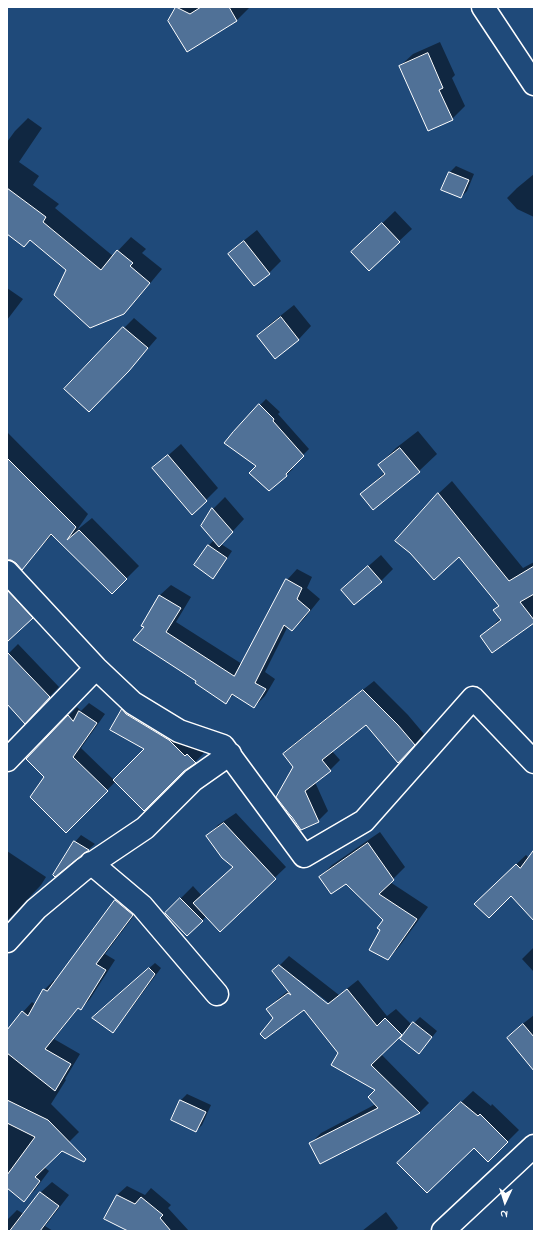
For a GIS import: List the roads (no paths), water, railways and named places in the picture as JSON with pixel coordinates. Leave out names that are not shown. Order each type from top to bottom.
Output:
[{"type":"street","points":[[483,7],[534,84]]},
{"type":"street","points":[[7,572],[96,668],[133,703],[179,731],[224,746],[304,856],[364,821],[473,698],[534,762]]},
{"type":"street","points":[[7,760],[96,668]]},
{"type":"street","points":[[7,941],[36,909],[91,863],[145,828],[194,780],[230,754]]},
{"type":"street","points":[[91,863],[142,906],[217,994]]},
{"type":"street","points":[[443,1231],[534,1146]]}]
